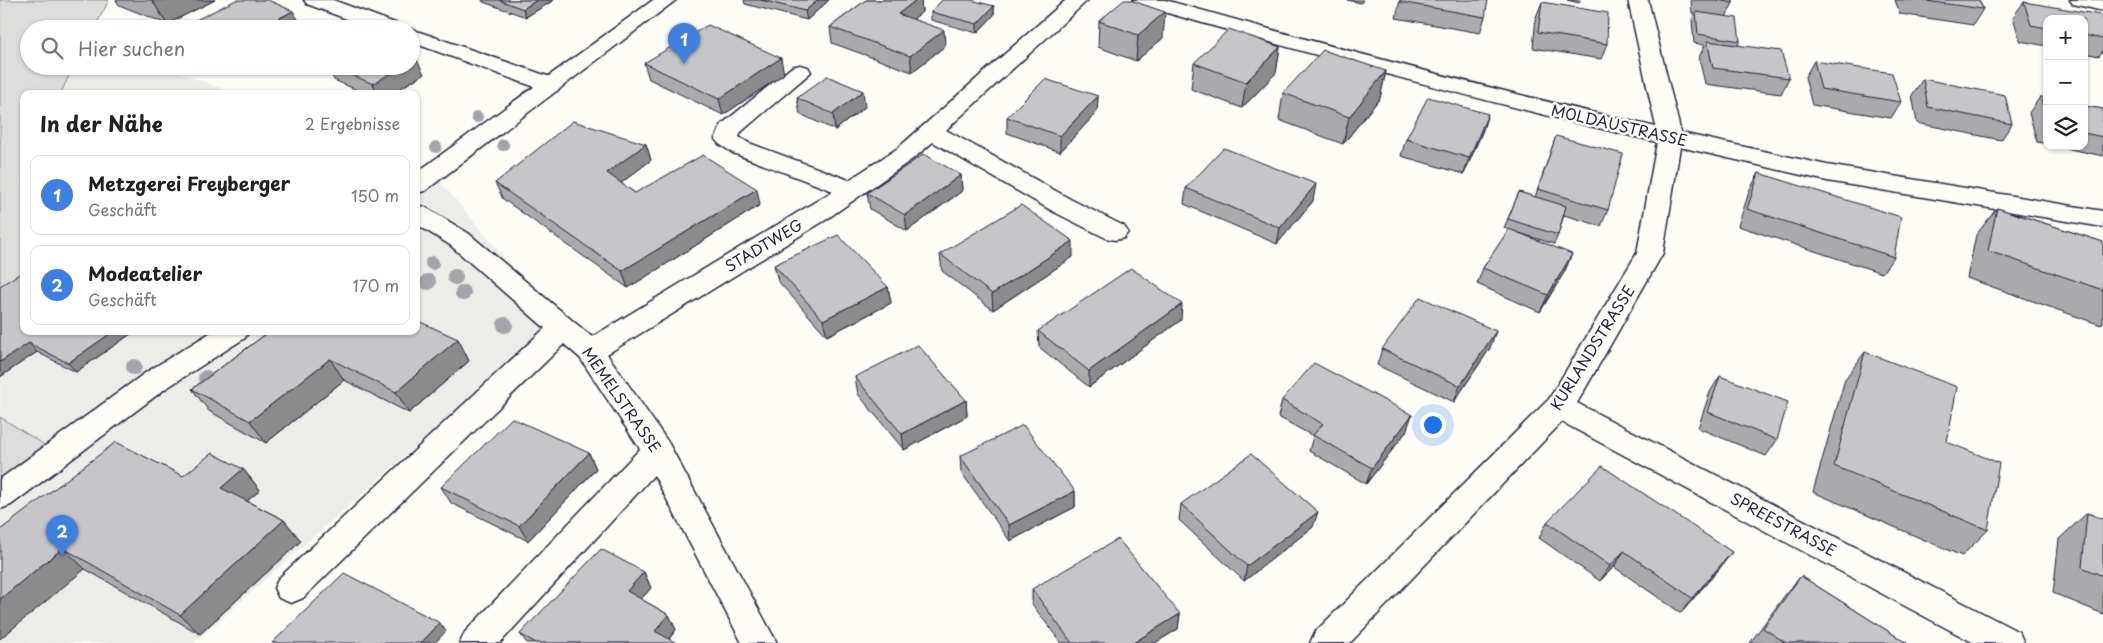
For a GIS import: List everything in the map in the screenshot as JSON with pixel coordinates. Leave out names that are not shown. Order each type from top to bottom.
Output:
[{"type":"street","points":[[314,0],[369,20]]},
{"type":"street","points":[[420,182],[666,0]]},
{"type":"street","name":"STADTWEG","points":[[590,351],[815,215],[906,153],[1078,0]]},
{"type":"street","name":"MOLDAUSTRASSE","points":[[1143,0],[1395,71],[1510,101],[1827,173],[2103,219]]},
{"type":"street","name":"KURLANDSTRASSE","points":[[1327,643],[1559,408],[1650,253],[1670,137],[1638,0]]},
{"type":"street","points":[[2080,0],[2103,5]]},
{"type":"street","points":[[420,38],[552,85]]},
{"type":"street","points":[[800,72],[730,129],[727,139],[741,148],[852,190]]},
{"type":"street","points":[[932,131],[1063,206],[1115,232]]},
{"type":"street","name":"MEMELSTRASSE","points":[[420,215],[459,239],[590,351],[658,451],[760,643]]},
{"type":"street","points":[[291,588],[563,328]]},
{"type":"street","points":[[155,380],[198,335]]},
{"type":"street","points":[[0,496],[155,380],[228,335]]},
{"type":"street","name":"SPREESTRASSE","points":[[1559,408],[2007,643]]},
{"type":"street","points":[[477,643],[658,451]]},
{"type":"shaded area","points":[[0,0],[109,0],[99,20],[20,20],[20,75],[70,75],[62,90],[20,90],[20,278],[0,290]]},
{"type":"shaded area","points":[[70,75],[187,75],[225,90],[62,90]]},
{"type":"shaded area","points":[[420,166],[430,170],[558,320],[194,643],[0,643],[0,494],[56,452],[0,417],[0,290],[20,324],[20,335],[420,335]]},
{"type":"shaded area","points":[[0,417],[56,452],[0,494]]},
{"type":"building","points":[[236,0],[268,0],[293,11],[276,20],[196,20]]},
{"type":"building","points":[[499,0],[537,0],[523,9]]},
{"type":"building","points":[[761,0],[818,0],[805,11]]},
{"type":"building","points":[[866,0],[916,0],[898,14],[944,30],[910,56],[830,27]]},
{"type":"building","points":[[942,0],[971,0],[994,6],[977,24],[931,12]]},
{"type":"building","points":[[1124,0],[1130,0],[1165,12],[1138,35],[1099,21]]},
{"type":"building","points":[[1400,0],[1488,0],[1485,17],[1400,2]]},
{"type":"building","points":[[1717,0],[1733,0],[1733,3]]},
{"type":"building","points":[[1919,0],[1979,0],[1983,9]]},
{"type":"building","points":[[1542,2],[1608,13],[1607,44],[1538,32]]},
{"type":"building","points":[[2024,2],[2101,15],[2103,39],[2088,36],[2088,15],[2043,15],[2043,27],[2031,25]]},
{"type":"building","points":[[1696,12],[1737,18],[1740,41],[1698,34]]},
{"type":"building","points":[[708,25],[781,58],[719,99],[644,63]]},
{"type":"building","points":[[1229,29],[1280,47],[1246,82],[1194,63]]},
{"type":"building","points":[[1707,41],[1781,51],[1789,78],[1713,68]]},
{"type":"building","points":[[1323,50],[1386,71],[1349,117],[1283,93]]},
{"type":"building","points":[[1814,61],[1892,73],[1901,102],[1821,89]]},
{"type":"building","points":[[352,75],[388,75],[373,84]]},
{"type":"building","points":[[827,76],[863,91],[833,114],[797,98]]},
{"type":"building","points":[[1045,79],[1098,96],[1060,136],[1007,117]]},
{"type":"building","points":[[1923,79],[2005,95],[2012,124],[1928,107]]},
{"type":"building","points":[[1428,97],[1488,114],[1469,158],[1406,139]]},
{"type":"building","points":[[2088,107],[2103,109],[2103,137],[2088,134]]},
{"type":"building","points":[[573,121],[646,144],[607,173],[635,193],[703,155],[757,189],[622,271],[495,183]]},
{"type":"building","points":[[1556,136],[1623,154],[1608,210],[1538,189]]},
{"type":"building","points":[[1224,148],[1316,184],[1280,228],[1186,188]]},
{"type":"building","points":[[924,154],[961,175],[905,215],[867,193]]},
{"type":"building","points":[[1759,173],[1901,217],[1894,257],[1747,209]]},
{"type":"building","points":[[1519,192],[1566,206],[1558,235],[1508,219]]},
{"type":"building","points":[[1021,205],[1073,241],[992,294],[940,254]]},
{"type":"building","points":[[1997,208],[2103,242],[2103,290],[1988,251]]},
{"type":"building","points":[[1509,229],[1572,254],[1548,295],[1483,268]]},
{"type":"building","points":[[838,235],[888,287],[823,320],[774,265]]},
{"type":"building","points":[[1131,268],[1182,304],[1089,371],[1038,331]]},
{"type":"building","points":[[20,274],[20,335],[108,335],[68,363],[29,343],[0,362],[0,286]]},
{"type":"building","points":[[1420,297],[1496,331],[1460,386],[1382,349]]},
{"type":"building","points":[[420,322],[458,339],[396,392],[330,359],[250,421],[192,389],[265,335],[420,335]]},
{"type":"building","points":[[918,345],[966,400],[902,434],[855,377]]},
{"type":"building","points":[[1865,352],[1957,387],[1947,442],[1999,463],[1988,530],[1834,466]]},
{"type":"building","points":[[1314,363],[1412,415],[1372,468],[1313,435],[1323,424],[1282,400]]},
{"type":"building","points":[[1720,376],[1788,402],[1777,440],[1708,412]]},
{"type":"building","points":[[512,418],[589,453],[519,526],[441,487]]},
{"type":"building","points":[[1023,425],[1075,491],[1009,525],[960,456]]},
{"type":"building","points":[[116,442],[183,476],[212,453],[243,469],[221,488],[284,520],[180,615],[63,548],[0,599],[0,530]]},
{"type":"building","points":[[1251,454],[1318,512],[1247,566],[1181,504]]},
{"type":"building","points":[[1602,466],[1732,552],[1692,598],[1624,551],[1610,566],[1547,522]]},
{"type":"building","points":[[2087,513],[2103,519],[2103,576],[2082,567]]},
{"type":"building","points":[[1118,539],[1180,614],[1133,643],[1072,643],[1032,589]]},
{"type":"building","points":[[601,549],[644,572],[627,591],[669,615],[655,631],[676,643],[536,643],[520,634]]},
{"type":"building","points":[[344,573],[440,623],[421,643],[272,643]]},
{"type":"building","points":[[1801,576],[1907,643],[1786,643],[1763,628]]},
{"type":"place","name":"Metzgerei Freyberger","points":[[684,64]]},
{"type":"place","name":"Modeatelier","points":[[62,556]]}]
